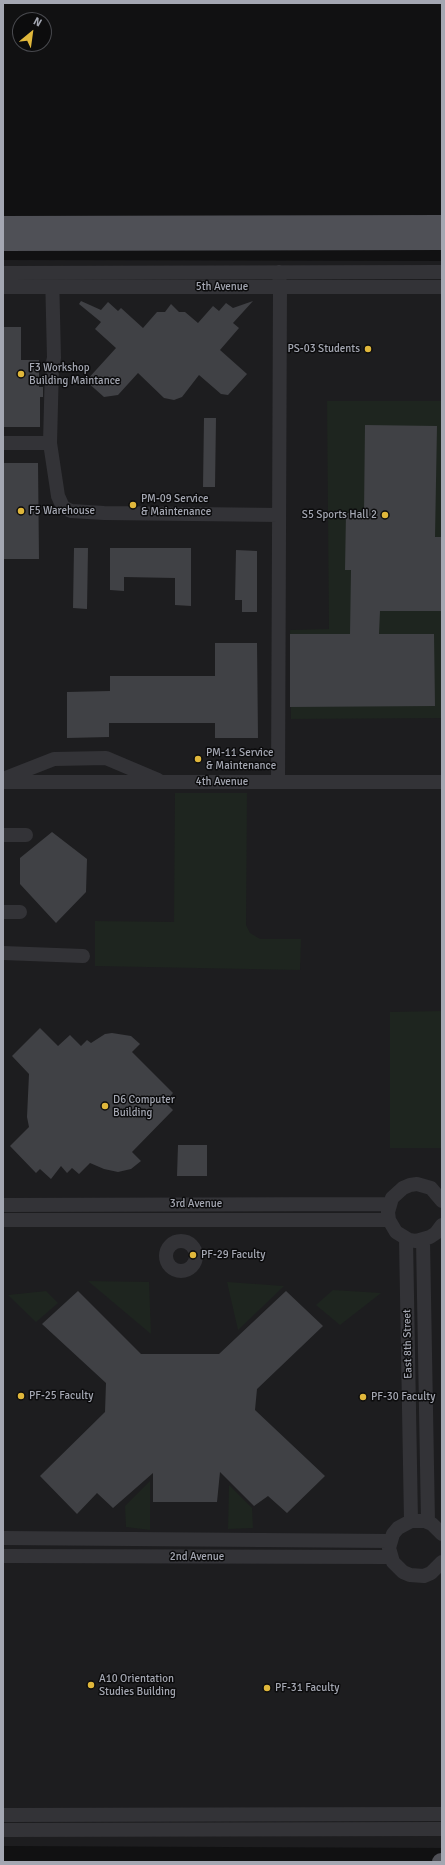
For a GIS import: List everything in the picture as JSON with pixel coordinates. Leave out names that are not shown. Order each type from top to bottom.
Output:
[{"type":"main road","points":[[3,225],[442,224]]},
{"type":"main road","points":[[3,242],[442,241]]},
{"type":"street","points":[[278,782],[279,272]]},
{"type":"street","name":"5th Avenue","points":[[3,273],[442,272]]},
{"type":"street","points":[[52,273],[54,358],[52,366],[50,443],[58,496],[63,507],[71,511],[104,513],[279,515]]},
{"type":"street","name":"5th Avenue","points":[[3,287],[442,287]]},
{"type":"street","points":[[3,443],[50,443]]},
{"type":"street","points":[[3,779],[54,759],[106,758],[164,782]]},
{"type":"street","name":"4th Avenue","points":[[3,782],[442,782]]},
{"type":"street","points":[[3,835],[26,836]]},
{"type":"street","points":[[3,912],[20,912]]},
{"type":"street","points":[[3,954],[83,956]]},
{"type":"street","points":[[442,1200],[431,1188],[417,1184],[403,1188],[397,1192],[390,1204],[389,1220],[396,1232],[406,1239],[416,1241],[423,1240],[436,1233],[442,1225]]},
{"type":"street","name":"3rd Avenue","points":[[3,1205],[390,1204]]},
{"type":"street","name":"3rd Avenue","points":[[3,1220],[389,1220]]},
{"type":"street","points":[[160,1220],[181,1241],[197,1220]]},
{"type":"street","name":"East 8th Street","points":[[406,1239],[410,1521]]},
{"type":"street","name":"East 8th Street","points":[[423,1240],[428,1522]]},
{"type":"street","points":[[442,1534],[428,1522],[418,1520],[410,1521],[398,1528],[390,1540],[389,1548],[391,1557],[397,1568],[403,1572],[417,1576],[431,1573],[442,1562]]},
{"type":"street","name":"2nd Avenue","points":[[3,1538],[390,1540]]},
{"type":"street","name":"2nd Avenue","points":[[3,1556],[391,1557]]},
{"type":"street","points":[[3,1815],[442,1814]]},
{"type":"street","points":[[3,1830],[442,1829]]},
{"type":"shaded area","points":[[3,260],[442,261],[442,1848],[3,1846]]},
{"type":"shaded area","name":"S5 Sports Hall 2","points":[[327,401],[442,401],[442,718],[291,719],[290,630],[329,629]]},
{"type":"shaded area","points":[[175,793],[247,793],[246,925],[250,933],[260,939],[301,939],[300,970],[95,966],[95,921],[174,922]]},
{"type":"shaded area","points":[[442,1011],[442,1148],[390,1148],[390,1012]]},
{"type":"shaded area","points":[[88,1281],[149,1282],[151,1334]]},
{"type":"shaded area","points":[[227,1282],[284,1286],[238,1330]]},
{"type":"shaded area","points":[[333,1290],[381,1293],[340,1325],[316,1305]]},
{"type":"shaded area","points":[[46,1291],[58,1303],[36,1322],[8,1295]]},
{"type":"shaded area","points":[[150,1481],[150,1530],[126,1527],[125,1506]]},
{"type":"shaded area","points":[[229,1485],[252,1508],[253,1528],[228,1529]]},
{"type":"building","points":[[81,301],[101,310],[108,302],[118,311],[121,308],[143,328],[157,312],[165,312],[171,304],[179,312],[185,312],[198,323],[213,306],[219,311],[226,303],[233,308],[253,301],[233,323],[239,328],[220,350],[247,374],[228,395],[221,394],[199,375],[182,397],[174,400],[164,398],[138,373],[118,395],[104,397],[86,381],[116,348],[95,329],[101,322],[79,304]]},
{"type":"building","points":[[3,327],[21,327],[21,360],[39,360],[39,387],[43,387],[43,397],[40,397],[40,427],[3,427]]},
{"type":"building","points":[[204,418],[216,418],[215,487],[203,487]]},
{"type":"building","name":"S5 Sports Hall 2","points":[[365,425],[437,426],[435,537],[442,537],[442,611],[380,611],[379,634],[434,634],[435,706],[290,707],[290,634],[350,634],[351,570],[345,570],[346,513],[364,513]]},
{"type":"building","name":"F5 Warehouse","points":[[3,463],[38,463],[39,559],[3,559]]},
{"type":"building","points":[[74,548],[88,548],[87,609],[73,608]]},
{"type":"building","points":[[110,548],[191,548],[191,606],[175,605],[175,578],[124,577],[124,591],[110,590]]},
{"type":"building","points":[[236,550],[257,551],[257,612],[242,612],[242,600],[235,600]]},
{"type":"building","points":[[215,643],[257,643],[258,738],[215,738],[215,723],[109,723],[109,737],[67,738],[67,692],[110,691],[110,676],[215,676]]},
{"type":"building","points":[[52,832],[87,859],[86,892],[56,923],[20,884],[20,858]]},
{"type":"building","name":"D6 Computer Building","points":[[40,1028],[58,1046],[70,1035],[81,1046],[87,1040],[91,1043],[105,1034],[112,1033],[131,1036],[140,1044],[132,1052],[173,1093],[165,1102],[173,1110],[132,1152],[141,1161],[131,1169],[118,1172],[104,1169],[90,1163],[79,1174],[72,1168],[67,1173],[61,1166],[51,1179],[40,1169],[36,1173],[10,1146],[29,1127],[27,1117],[29,1074],[12,1056]]},
{"type":"building","points":[[178,1145],[207,1145],[207,1176],[177,1176]]},
{"type":"building","points":[[78,1291],[141,1354],[219,1354],[286,1291],[323,1326],[257,1389],[255,1410],[325,1476],[287,1513],[268,1496],[254,1506],[220,1472],[217,1502],[153,1502],[153,1473],[113,1508],[97,1493],[77,1514],[40,1476],[105,1412],[106,1383],[42,1324]]},
{"type":"place","name":"PS-03 Students","points":[[368,349]]},
{"type":"place","name":"F3 Workshop Building Maintance","points":[[21,374]]},
{"type":"place","name":"PM-09 Service & Maintenance","points":[[133,505]]},
{"type":"place","name":"F5 Warehouse","points":[[21,511]]},
{"type":"place","name":"S5 Sports Hall 2","points":[[385,515]]},
{"type":"place","name":"PM-11 Service & Maintenance","points":[[198,759]]},
{"type":"place","name":"D6 Computer Building","points":[[105,1106]]},
{"type":"place","name":"PF-29 Faculty","points":[[193,1255]]},
{"type":"place","name":"PF-25 Faculty","points":[[21,1396]]},
{"type":"place","name":"PF-30 Faculty","points":[[363,1397]]},
{"type":"place","name":"A10 Orientation Studies Building","points":[[91,1685]]},
{"type":"place","name":"PF-31 Faculty","points":[[267,1688]]}]
